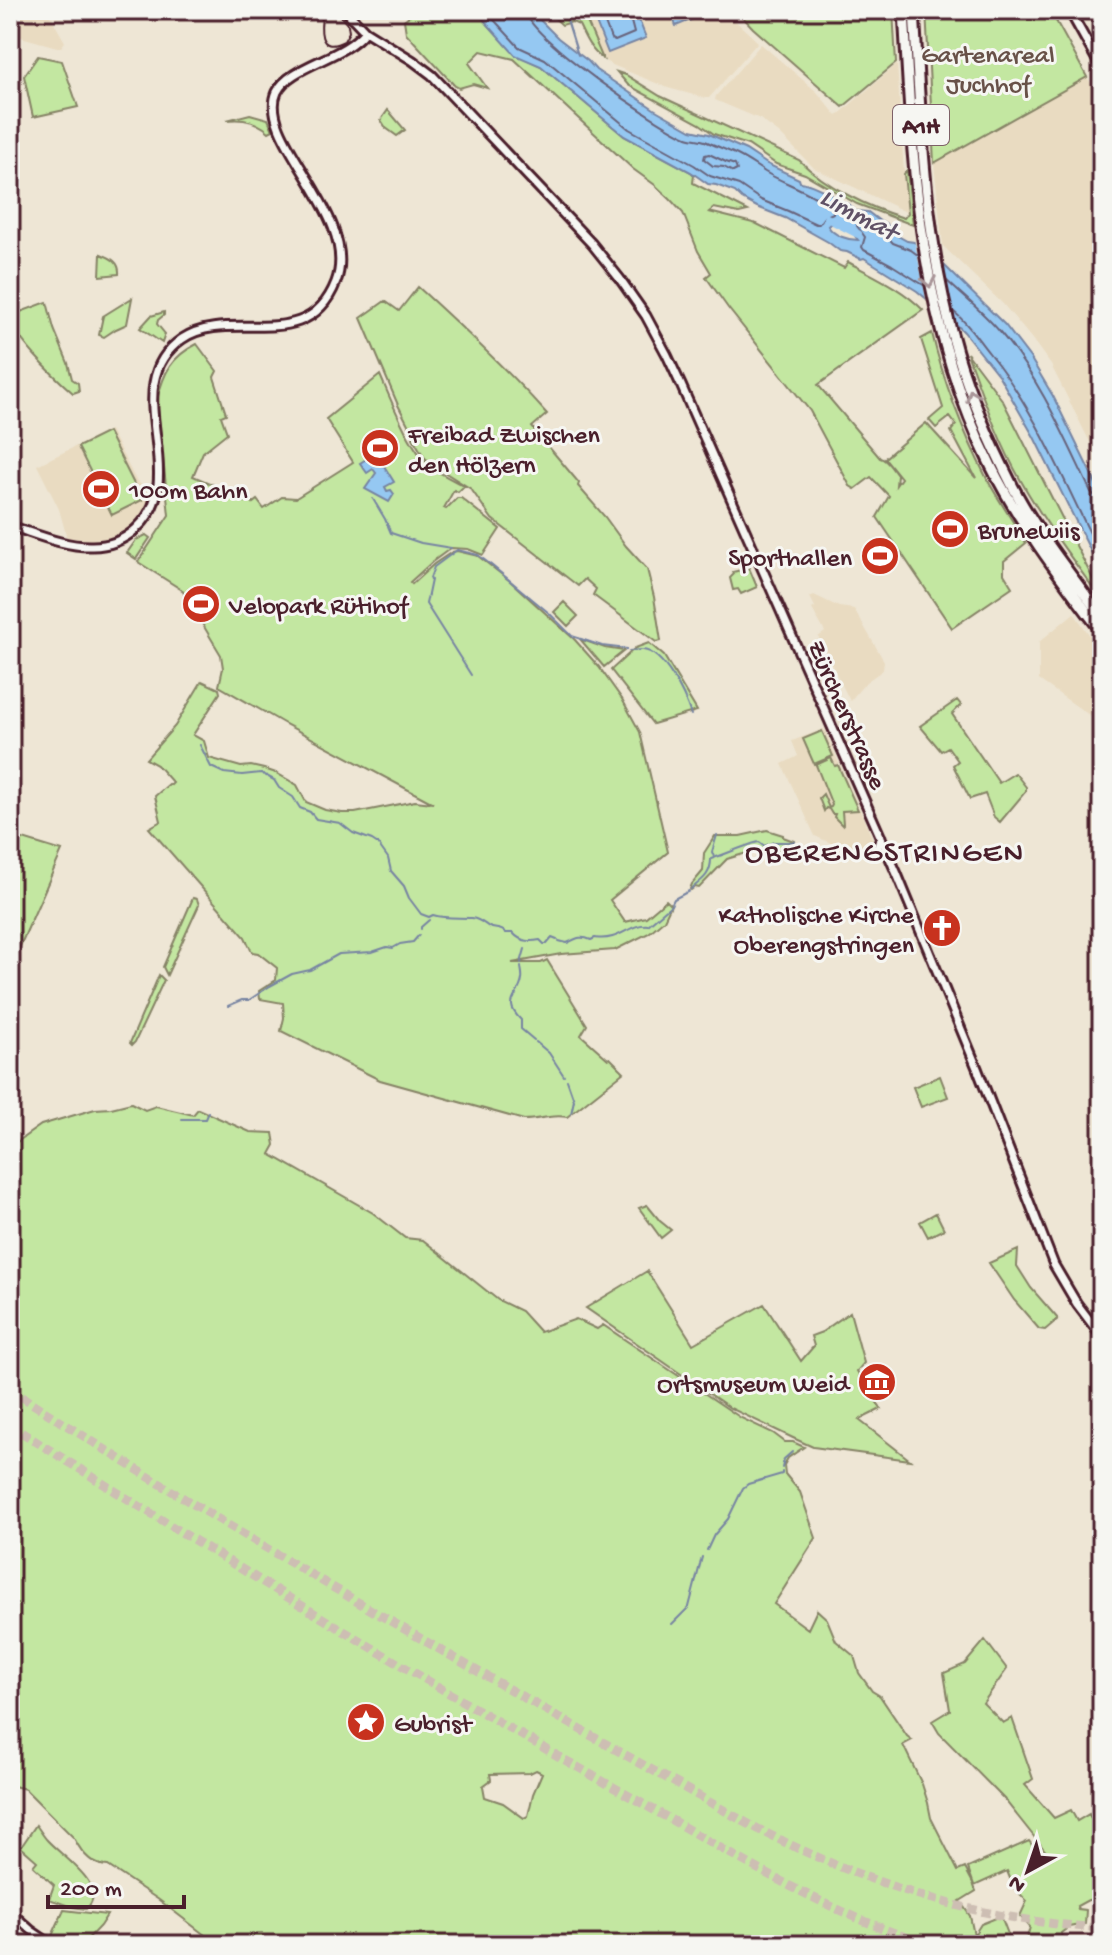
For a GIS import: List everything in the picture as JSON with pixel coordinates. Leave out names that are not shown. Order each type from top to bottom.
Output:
[{"type":"highway","name":"A1H","points":[[904,10],[920,222],[943,341],[968,414],[1004,490],[1037,544],[1102,632]]},
{"type":"highway","name":"A1H","points":[[914,10],[922,147],[933,240],[957,353],[979,415],[1013,488],[1049,544],[1102,616]]},
{"type":"main road","name":"Zürcherstrasse","points":[[345,10],[365,31],[432,75],[602,256],[657,336],[881,837],[977,1068],[1054,1265],[1077,1304],[1102,1337]]},
{"type":"main road","points":[[1069,10],[1102,69]]},
{"type":"main road","points":[[10,526],[82,546],[105,545],[131,534],[151,511],[159,486],[153,386],[167,352],[187,336],[203,330],[226,326],[290,324],[311,314],[329,296],[340,268],[337,237],[276,122],[274,112],[277,94],[286,81],[350,46],[365,31]]},
{"type":"main road","points":[[876,851],[881,837]]},
{"type":"street","points":[[10,1911],[53,1945]]},
{"type":"shaded area","points":[[10,10],[47,10],[65,42],[57,47],[10,34]]},
{"type":"shaded area","points":[[582,10],[727,10],[758,42],[709,98],[705,98],[668,88],[603,59]]},
{"type":"shaded area","points":[[761,44],[817,92],[837,116],[897,64],[908,213],[814,168],[760,119],[715,100]]},
{"type":"shaded area","points":[[1087,77],[1095,90],[1102,90],[1102,466],[1051,365],[1003,304],[943,246],[934,163]]},
{"type":"shaded area","points":[[110,430],[136,480],[151,496],[150,501],[139,519],[119,535],[94,541],[67,538],[59,509],[37,465]]},
{"type":"shaded area","points":[[814,595],[839,607],[854,609],[884,661],[883,670],[866,682],[850,701],[824,655],[826,653],[818,637],[825,632],[812,609],[815,607],[810,597]]},
{"type":"shaded area","points":[[1074,613],[1102,653],[1102,724],[1039,680],[1039,642]]},
{"type":"shaded area","points":[[824,729],[873,840],[872,845],[857,851],[844,849],[815,836],[782,764],[798,756],[792,741]]},
{"type":"green space","points":[[417,10],[475,10],[515,54],[541,66],[624,136],[691,172],[694,175],[693,183],[748,211],[739,213],[714,208],[709,212],[757,224],[844,268],[848,262],[915,302],[923,310],[818,385],[897,475],[896,485],[901,478],[885,458],[926,423],[976,478],[951,431],[956,425],[950,417],[936,428],[929,420],[943,408],[921,339],[932,333],[948,389],[970,444],[1026,543],[1004,561],[1004,574],[1012,587],[952,628],[877,517],[889,496],[871,477],[855,489],[850,486],[810,411],[706,277],[711,273],[698,251],[683,213],[514,59],[481,51],[469,63],[487,88],[473,84],[459,88],[455,86],[406,33],[404,20]]},
{"type":"green space","points":[[546,10],[582,10],[603,59],[592,48],[579,25],[572,22],[562,25]]},
{"type":"green space","name":"Gartenareal Juchhof","points":[[736,10],[893,10],[896,63],[843,107]]},
{"type":"green space","name":"Gartenareal Juchhof","points":[[926,10],[1050,10],[1087,77],[934,163]]},
{"type":"green space","points":[[38,56],[62,61],[78,107],[33,117],[24,76]]},
{"type":"green space","points":[[617,72],[660,96],[799,160],[848,195],[904,218],[908,213],[904,174],[907,170],[913,225],[857,204],[805,174],[776,164],[748,145],[714,134],[628,85]]},
{"type":"green space","points":[[388,110],[405,130],[397,136],[381,120]]},
{"type":"green space","points":[[250,114],[268,119],[273,130],[269,132],[250,121],[227,120]]},
{"type":"green space","points":[[101,254],[116,263],[119,274],[100,276]]},
{"type":"green space","points":[[418,287],[547,414],[532,427],[647,569],[661,641],[656,642],[593,595],[596,589],[585,579],[578,586],[492,519],[471,489],[424,457],[361,318],[385,301],[399,311]]},
{"type":"green space","points":[[132,298],[127,324],[104,337],[99,335],[103,316]]},
{"type":"green space","points":[[47,302],[72,379],[78,383],[79,391],[73,393],[35,356],[12,323],[10,314]]},
{"type":"green space","points":[[164,312],[157,324],[165,334],[162,343],[140,328],[151,316]]},
{"type":"green space","points":[[197,344],[217,371],[214,377],[226,414],[221,416],[227,433],[203,452],[193,476],[245,502],[249,498],[253,503],[257,500],[264,509],[282,497],[296,498],[353,462],[326,419],[380,375],[415,448],[434,469],[464,486],[458,492],[454,490],[444,508],[461,498],[500,529],[483,555],[468,549],[451,548],[410,582],[412,584],[452,552],[478,556],[575,640],[622,699],[640,732],[668,852],[610,900],[625,922],[646,917],[666,900],[671,905],[664,920],[649,933],[615,950],[561,954],[512,963],[541,963],[547,960],[587,1025],[581,1035],[624,1072],[567,1117],[524,1120],[380,1080],[281,1031],[283,1003],[260,999],[259,991],[276,980],[277,968],[252,952],[245,937],[149,828],[161,821],[155,796],[173,783],[157,765],[146,759],[175,726],[202,681],[219,689],[220,693],[193,735],[204,741],[209,758],[276,773],[297,785],[306,802],[325,810],[355,813],[415,801],[433,803],[219,686],[223,668],[221,655],[182,590],[138,562],[169,515],[157,400],[166,373],[175,360]]},
{"type":"green space","points":[[967,353],[1003,401],[1102,597],[1063,547],[1023,484],[994,426]]},
{"type":"green space","points":[[108,432],[142,500],[112,515],[78,447]]},
{"type":"green space","points":[[146,535],[150,538],[136,559],[127,553],[136,540]]},
{"type":"green space","points":[[749,568],[757,587],[741,594],[738,589],[733,590],[730,578],[733,572]]},
{"type":"green space","points":[[564,602],[578,616],[568,626],[554,612]]},
{"type":"green space","points":[[580,639],[605,648],[624,651],[604,667]]},
{"type":"green space","points":[[649,643],[664,656],[697,711],[653,724],[611,670],[635,648]]},
{"type":"green space","points":[[957,700],[961,705],[952,714],[999,783],[1015,773],[1026,787],[1000,822],[994,817],[985,794],[970,799],[953,765],[958,761],[948,747],[941,751],[920,726]]},
{"type":"green space","points":[[822,731],[833,756],[814,764],[803,739]]},
{"type":"green space","points":[[831,758],[835,766],[838,765],[858,810],[842,811],[842,825],[829,809],[824,811],[819,798],[823,794],[831,807],[816,765]]},
{"type":"green space","points":[[767,830],[794,841],[795,848],[750,852],[727,859],[699,888],[690,889],[703,871],[704,853],[715,836],[740,836]]},
{"type":"green space","points":[[10,831],[13,836],[62,851],[10,969]]},
{"type":"green space","points":[[193,898],[199,905],[167,975],[163,967]]},
{"type":"green space","points":[[159,975],[164,980],[132,1045],[130,1043]]},
{"type":"green space","points":[[940,1076],[948,1097],[921,1107],[913,1087]]},
{"type":"green space","points":[[131,1103],[145,1110],[156,1106],[193,1115],[198,1109],[250,1132],[273,1133],[275,1145],[270,1154],[373,1213],[405,1238],[423,1240],[498,1300],[521,1311],[540,1332],[576,1319],[597,1329],[603,1325],[741,1418],[785,1442],[804,1447],[788,1458],[784,1465],[785,1474],[800,1492],[816,1538],[774,1604],[808,1629],[817,1610],[827,1619],[836,1641],[854,1656],[859,1673],[912,1740],[903,1745],[922,1784],[931,1818],[958,1871],[965,1868],[974,1885],[968,1868],[1029,1841],[1044,1861],[1051,1858],[1004,1799],[939,1733],[932,1721],[950,1710],[944,1673],[965,1664],[985,1640],[1007,1669],[983,1703],[1003,1723],[1012,1718],[1033,1779],[1025,1785],[1054,1818],[1071,1810],[1077,1821],[1089,1814],[1101,1839],[1098,1840],[1102,1846],[1102,1899],[1088,1900],[1077,1906],[1086,1910],[1085,1924],[1069,1927],[1061,1933],[1063,1945],[976,1945],[975,1941],[975,1945],[210,1945],[210,1939],[159,1900],[108,1866],[96,1864],[87,1857],[74,1838],[25,1789],[10,1785],[10,1147],[41,1125],[95,1109]],"holes":[[[536,1770],[542,1773],[528,1816],[524,1818],[503,1803],[485,1797],[483,1786],[491,1780],[490,1774],[530,1773]],[[1007,1871],[1014,1888],[1027,1901],[1020,1916],[1030,1927],[1027,1938],[1011,1942],[1001,1916],[981,1924],[974,1935],[970,1916],[960,1901],[976,1891],[974,1886]]]},
{"type":"green space","points":[[647,1205],[671,1230],[661,1238],[639,1208]]},
{"type":"green space","points":[[936,1213],[944,1229],[928,1237],[920,1222]]},
{"type":"green space","points":[[1018,1250],[1017,1266],[1058,1319],[1045,1330],[1039,1329],[1014,1300],[989,1263]]},
{"type":"green space","points":[[647,1271],[693,1344],[764,1304],[801,1361],[814,1346],[811,1336],[850,1312],[864,1363],[857,1371],[881,1409],[859,1420],[910,1460],[813,1447],[793,1438],[730,1408],[586,1308]]},
{"type":"green space","points":[[36,1825],[88,1881],[92,1900],[86,1909],[49,1899],[54,1885],[33,1866],[37,1861],[21,1847]]},
{"type":"green space","points":[[64,1910],[107,1915],[82,1945],[61,1945],[51,1938]]},
{"type":"water","name":"Limmat","points":[[475,10],[530,10],[596,70],[654,109],[691,130],[746,150],[800,182],[831,193],[834,199],[850,205],[855,211],[868,212],[898,236],[914,242],[945,266],[1005,325],[1031,359],[1053,396],[1102,496],[1102,574],[1034,437],[999,376],[952,320],[917,291],[864,258],[840,251],[785,218],[742,199],[735,192],[708,184],[624,136],[541,66],[515,55]],"holes":[[[832,222],[849,228],[858,240],[842,237],[828,226]]]},
{"type":"water","points":[[591,10],[635,10],[646,38],[608,53]]},
{"type":"water","points":[[670,10],[712,10],[713,11],[676,26]]},
{"type":"water","points":[[376,453],[394,482],[385,487],[394,494],[389,502],[365,489],[376,473],[373,469],[367,473],[360,463]]},
{"type":"pier","points":[[914,238],[942,258],[957,331],[927,304]]},
{"type":"waterway","points":[[564,10],[578,55]]},
{"type":"waterway","name":"Limmat","points":[[827,218],[858,234]]},
{"type":"waterway","points":[[373,499],[391,533],[421,543],[451,548]]},
{"type":"waterway","points":[[471,675],[426,604],[434,567],[457,550],[478,555],[549,613],[572,636],[602,646],[627,649]]},
{"type":"waterway","points":[[629,651],[641,650]]},
{"type":"waterway","points":[[643,650],[659,658],[666,666],[691,715]]},
{"type":"waterway","points":[[200,745],[211,767],[224,773],[261,773],[274,780],[300,808],[316,819],[340,823],[353,833],[378,844],[388,858],[391,871],[421,914],[474,919],[526,941],[540,940],[547,944],[552,938],[557,940]]},
{"type":"waterway","points":[[714,857],[712,852],[717,835]]},
{"type":"waterway","points":[[691,889],[708,873],[711,859],[759,842],[765,846],[774,842],[794,842]]},
{"type":"waterway","points":[[559,941],[604,939],[648,925],[674,899],[689,891]]},
{"type":"waterway","points":[[421,929],[429,920]]},
{"type":"waterway","points":[[228,1006],[249,1000],[292,974],[310,970],[339,954],[393,948],[413,942],[419,935]]},
{"type":"waterway","points":[[521,963],[525,949]]},
{"type":"waterway","points":[[521,966],[521,985],[512,1008],[521,1020],[521,1029],[534,1040]]},
{"type":"waterway","points":[[536,1042],[549,1053],[564,1076]]},
{"type":"waterway","points":[[567,1080],[574,1100],[571,1114]]},
{"type":"waterway","points":[[182,1119],[205,1119],[208,1112]]},
{"type":"waterway","points":[[782,1468],[784,1459],[792,1452]]},
{"type":"waterway","points":[[707,1550],[714,1535],[728,1519],[743,1488],[782,1472]]},
{"type":"waterway","points":[[672,1624],[689,1607],[702,1557]]},
{"type":"tunnel","points":[[10,1389],[374,1612],[787,1843],[874,1880],[963,1907],[1055,1924],[1102,1928]]},
{"type":"tunnel","points":[[10,1425],[390,1658],[734,1856],[849,1914],[930,1945]]},
{"type":"tram line","points":[[323,10],[322,37],[329,44],[344,41],[349,32],[348,25],[335,10]]},
{"type":"place","name":"Freibad Zwischen den Hölzern","points":[[380,448]]},
{"type":"place","name":"100m Bahn","points":[[101,489]]},
{"type":"place","name":"Brunewiis","points":[[950,529]]},
{"type":"place","name":"Sporthallen","points":[[880,556]]},
{"type":"place","name":"Velopark Rütihof","points":[[201,604]]},
{"type":"place","name":"Katholische Kirche Oberengstringen","points":[[942,928]]},
{"type":"place","name":"Ortsmuseum Weid","points":[[877,1382]]},
{"type":"place","name":"Gubrist","points":[[366,1722]]},
{"type":"district","name":"OBERENGSTRINGEN","points":[[885,851]]}]
